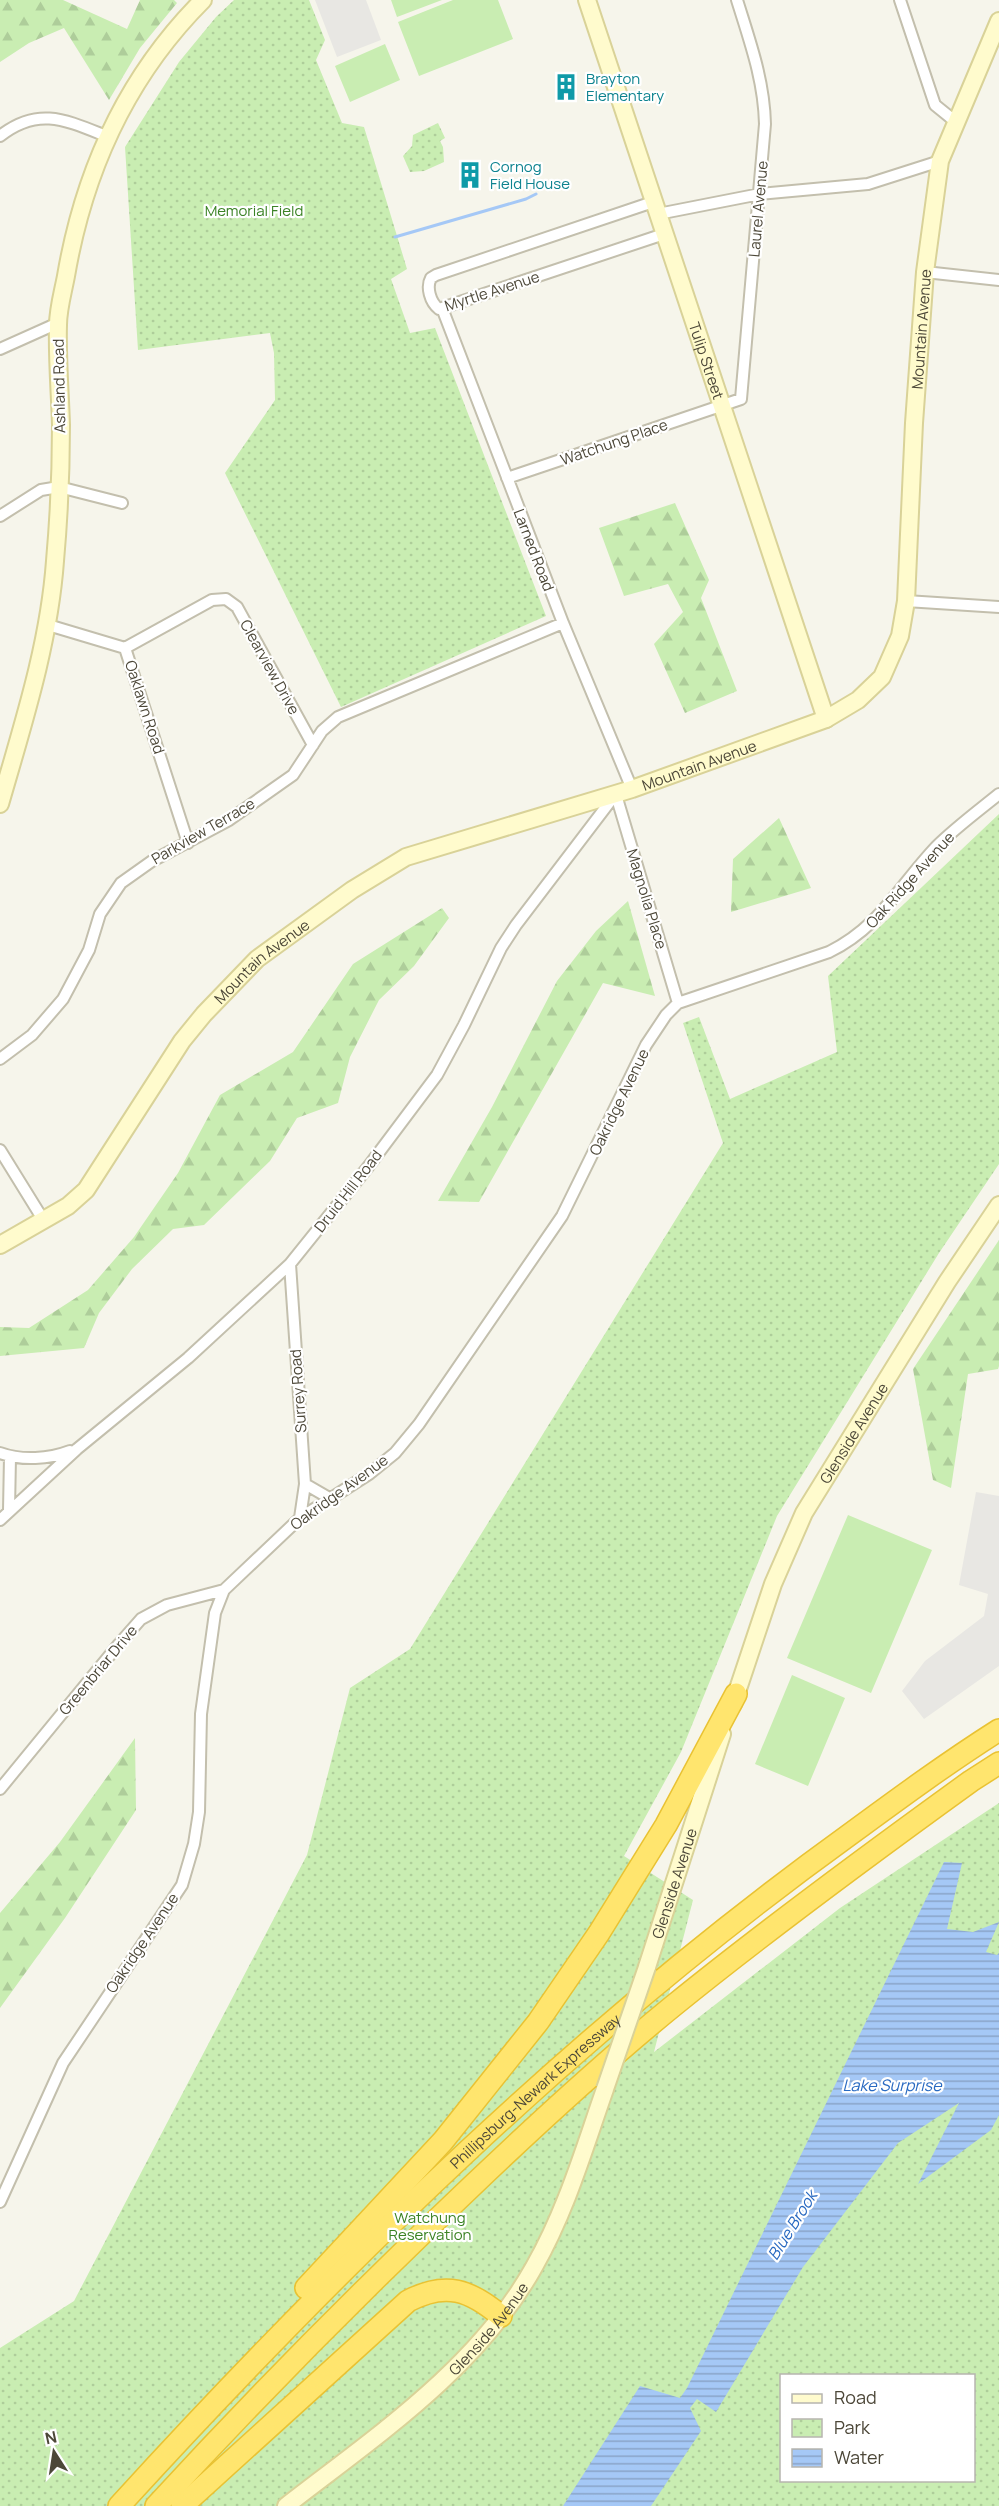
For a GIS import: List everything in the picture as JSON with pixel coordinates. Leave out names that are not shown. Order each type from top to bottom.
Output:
[{"type":"highway","points":[[261,2353],[268,2328],[443,2141],[544,2014],[599,1933],[666,1825],[736,1694]]},
{"type":"highway","name":"Phillipsburg-Newark Expressway","points":[[119,2506],[261,2353],[478,2141],[679,1964],[787,1880],[999,1730]]},
{"type":"highway","name":"Phillipsburg-Newark Expressway","points":[[156,2506],[320,2333],[400,2253],[543,2119],[672,2007],[799,1907],[971,1781],[999,1764]]},
{"type":"highway","points":[[182,2506],[408,2301],[437,2291],[456,2290],[475,2296],[501,2316]]},
{"type":"main road","name":"Ashland Road","points":[[0,804],[27,711],[48,625],[55,563],[59,487],[61,425],[58,323],[78,218],[91,174],[106,136],[130,95],[159,54],[203,0]]},
{"type":"main road","name":"Tulip Street","points":[[586,0],[826,719]]},
{"type":"main road","name":"Mountain Avenue","points":[[0,1245],[68,1206],[94,1180],[182,1041],[204,1014],[257,959],[352,890],[406,857],[624,792],[826,719],[858,700],[882,677],[900,636],[906,601],[914,423],[925,272],[940,161],[999,21]]},
{"type":"main road","name":"Glenside Avenue","points":[[286,2506],[429,2393],[476,2346],[501,2316],[534,2268],[555,2226],[605,2089],[773,1584],[804,1513],[947,1282],[999,1205]]},
{"type":"street","name":"Laurel Avenue","points":[[721,407],[741,399],[765,124],[764,96],[759,68],[737,0]]},
{"type":"street","points":[[900,0],[935,105],[956,122]]},
{"type":"street","points":[[0,136],[21,122],[50,118],[64,119],[106,136]]},
{"type":"street","name":"Myrtle Avenue","points":[[664,234],[442,308],[435,306],[428,286],[431,278],[436,275],[656,208],[760,194],[868,184],[940,161]]},
{"type":"street","points":[[925,272],[999,280]]},
{"type":"street","name":"Larned Road","points":[[442,308],[563,623],[624,792]]},
{"type":"street","points":[[0,349],[58,323]]},
{"type":"street","name":"Watchung Place","points":[[507,478],[721,407]]},
{"type":"street","points":[[0,516],[41,490],[59,487],[122,503]]},
{"type":"street","name":"Clearview Drive","points":[[125,648],[212,600],[226,599],[237,606],[313,745]]},
{"type":"street","points":[[906,601],[999,607]]},
{"type":"street","name":"Parkview Terrace","points":[[0,1059],[32,1035],[63,999],[89,950],[100,914],[113,893],[141,867],[230,820],[293,775],[322,731],[338,717],[563,623]]},
{"type":"street","name":"Oaklawn Road","points":[[48,625],[125,648],[188,843]]},
{"type":"street","name":"Magnolia Place","points":[[624,792],[678,1003]]},
{"type":"street","name":"Druid Hill Road","points":[[0,1520],[76,1449],[188,1358],[290,1264],[368,1167],[437,1075],[511,932],[624,792]]},
{"type":"street","name":"Oak Ridge Avenue","points":[[678,1003],[829,952],[850,942],[880,914],[936,848],[999,794]]},
{"type":"street","name":"Oakridge Avenue","points":[[0,2202],[63,2063],[182,1885],[194,1844],[199,1812],[201,1714],[215,1613],[224,1590],[300,1518],[331,1499],[395,1453],[419,1424],[562,1215],[646,1045],[666,1015],[678,1003]]},
{"type":"street","points":[[0,1150],[44,1221]]},
{"type":"street","name":"Surrey Road","points":[[290,1264],[304,1484],[300,1518]]},
{"type":"street","points":[[9,1510],[5,1455],[36,1458],[76,1449]]},
{"type":"street","points":[[304,1484],[331,1499]]},
{"type":"street","name":"Greenbriar Drive","points":[[0,1789],[141,1619],[167,1605],[224,1590]]},
{"type":"green space","points":[[0,0],[63,0],[127,29],[140,0],[174,0],[177,3],[140,48],[109,100],[64,28],[29,43],[0,62]]},
{"type":"green space","name":"Memorial Field","points":[[234,0],[309,0],[325,40],[316,60],[342,123],[364,127],[407,269],[391,279],[410,333],[435,328],[546,616],[341,707],[225,473],[275,400],[274,353],[270,333],[138,350],[125,147],[179,62],[216,17]]},
{"type":"green space","points":[[391,0],[442,0],[397,17]]},
{"type":"green space","points":[[453,0],[498,0],[513,39],[419,76],[398,22]]},
{"type":"green space","points":[[385,44],[400,80],[350,102],[335,66]]},
{"type":"green space","points":[[438,123],[445,138],[440,141],[443,147],[444,162],[424,171],[410,172],[403,156],[412,146],[413,135]]},
{"type":"green space","points":[[675,503],[709,580],[701,598],[737,691],[685,713],[654,644],[683,612],[668,584],[624,596],[599,528]]},
{"type":"green space","name":"Watchung Reservation","points":[[999,814],[999,1164],[939,1253],[777,1516],[681,1752],[624,1856],[693,1900],[654,2052],[840,1908],[999,1803],[999,2506],[0,2506],[0,2348],[74,2301],[307,1855],[350,1688],[410,1649],[723,1143],[683,1023],[699,1017],[730,1099],[837,1052],[828,976]]},
{"type":"green space","points":[[779,818],[811,888],[731,912],[733,859]]},
{"type":"green space","points":[[628,901],[655,996],[603,983],[479,1202],[438,1201],[492,1107],[557,981],[596,931]]},
{"type":"green space","points":[[442,908],[449,918],[414,966],[379,1000],[350,1057],[338,1103],[297,1118],[270,1161],[204,1225],[173,1229],[132,1269],[99,1313],[84,1348],[0,1356],[0,1327],[29,1328],[88,1290],[134,1237],[178,1173],[220,1095],[293,1052],[353,964]]},
{"type":"green space","points":[[999,1240],[999,1366],[998,1369],[968,1374],[951,1488],[933,1480],[913,1369]]},
{"type":"green space","points":[[848,1515],[932,1550],[871,1693],[787,1658]]},
{"type":"green space","points":[[792,1675],[845,1698],[808,1786],[755,1764]]},
{"type":"green space","points":[[135,1738],[136,1810],[65,1918],[0,2008],[0,1913],[60,1842]]},
{"type":"shaded area","points":[[315,0],[366,0],[381,40],[337,57]]},
{"type":"shaded area","points":[[976,1492],[999,1496],[999,1666],[924,1719],[902,1691],[925,1661],[984,1616],[988,1594],[959,1585]]},
{"type":"water","name":"Lake Surprise","points":[[944,1862],[962,1863],[947,1929],[973,1932],[999,1922],[986,1952],[997,1955],[999,1953],[999,2115],[991,2130],[918,2184],[959,2103],[898,2143],[803,2267],[716,2412],[697,2399],[690,2408],[701,2431],[651,2506],[563,2506],[640,2386],[680,2398],[687,2388]]},
{"type":"waterway","points":[[395,237],[526,199],[536,194]]},
{"type":"place","name":"Brayton Elementary","points":[[566,87]]},
{"type":"place","name":"Cornog Field House","points":[[470,175]]},
{"type":"water label","name":"Blue Brook","points":[[792,2225]]}]
